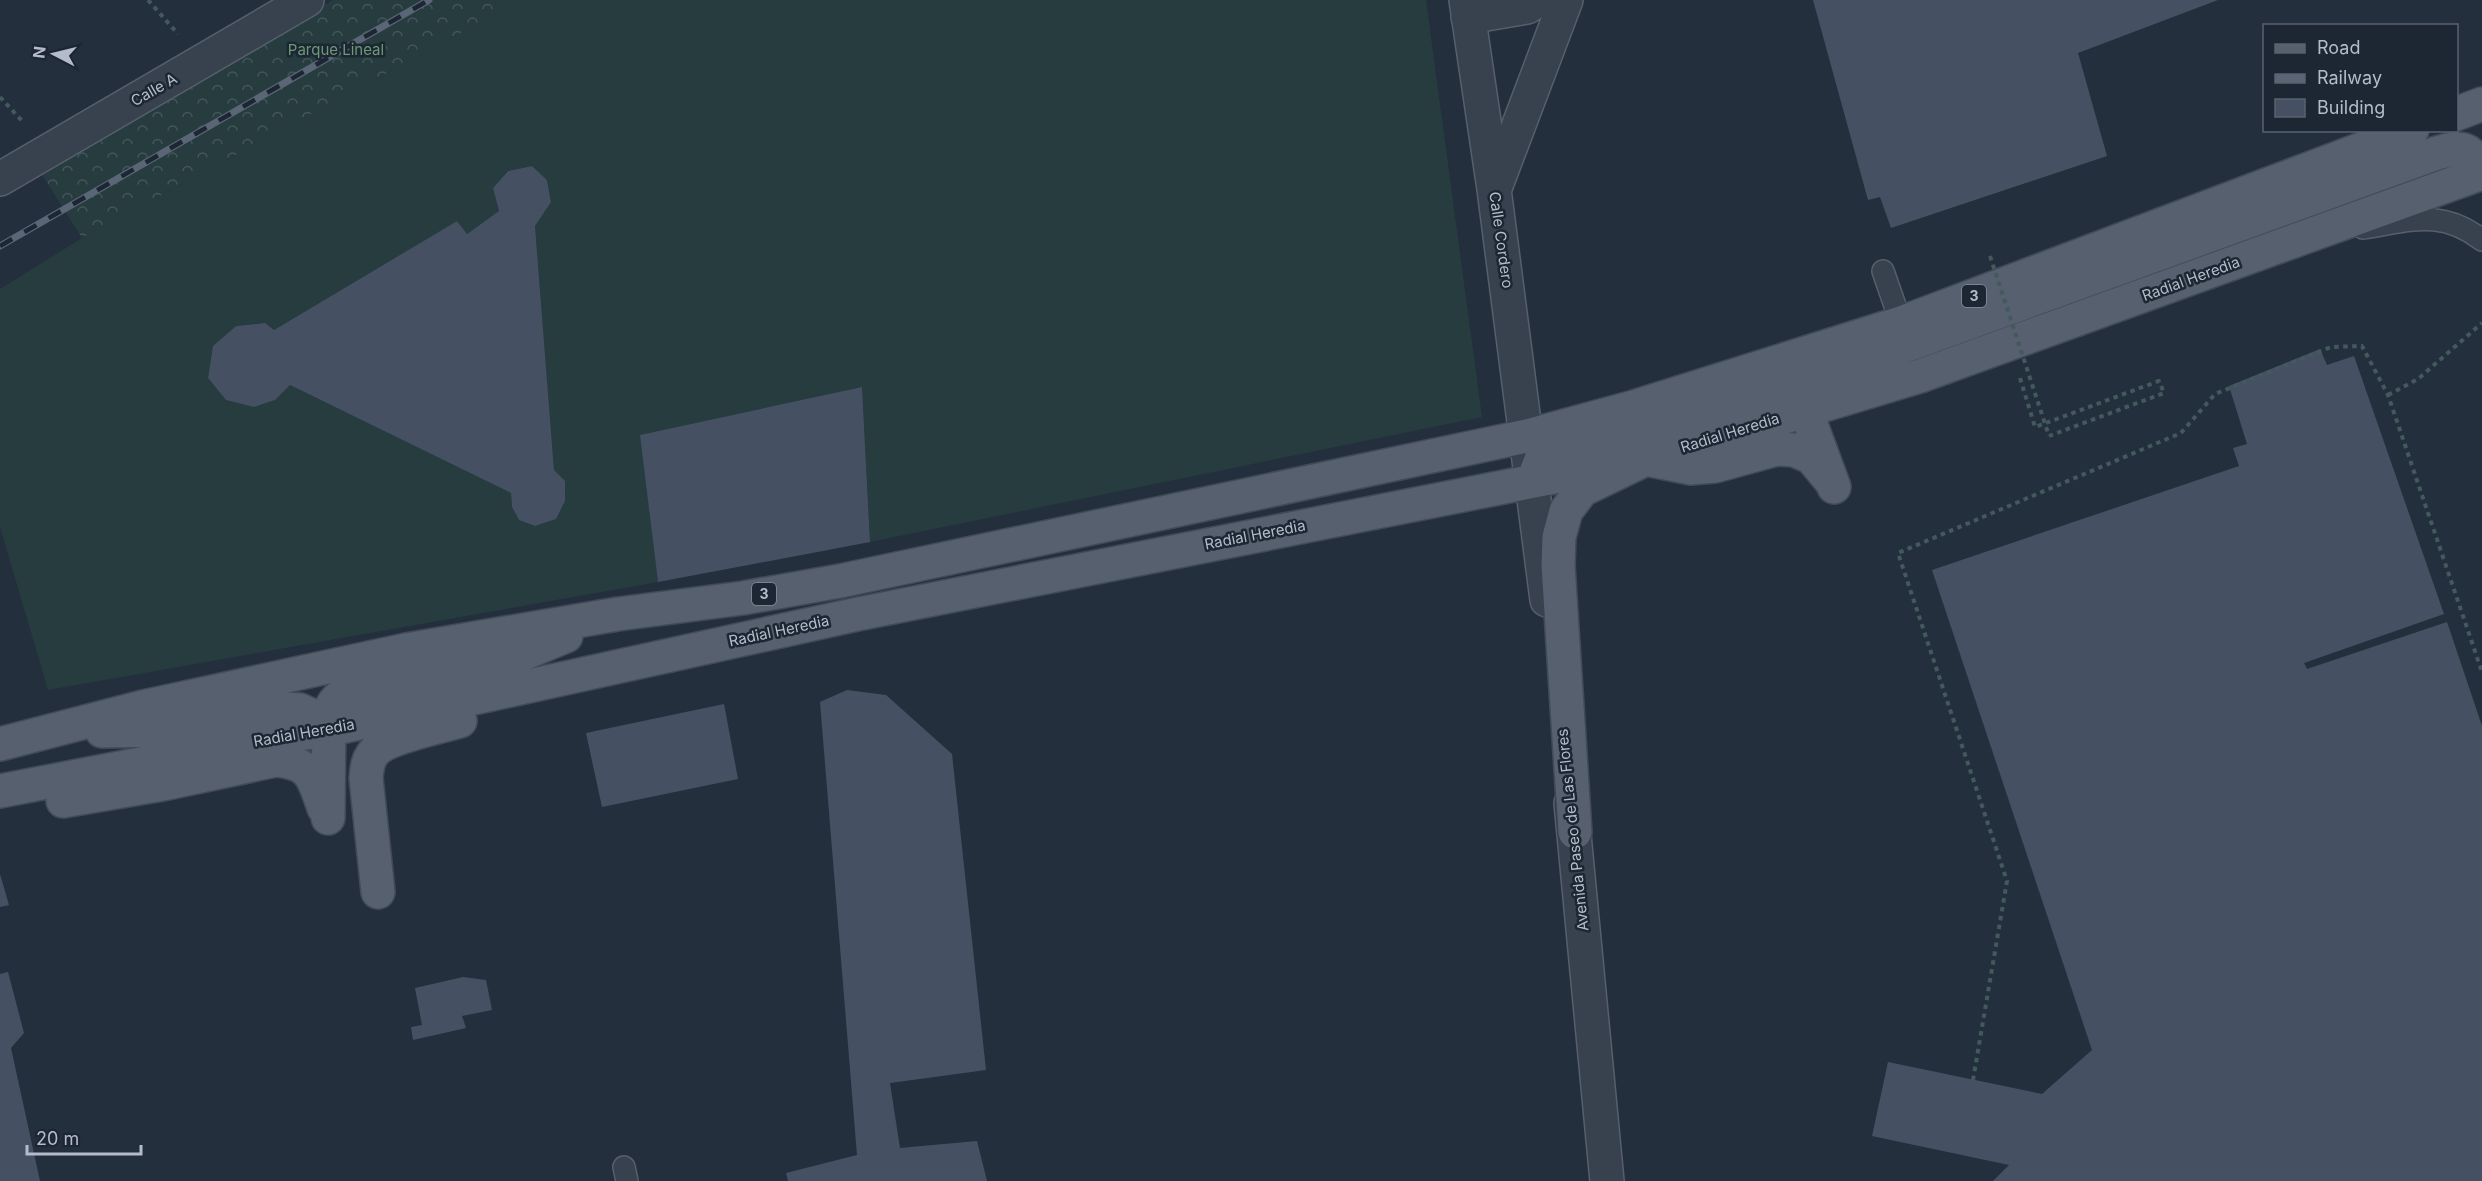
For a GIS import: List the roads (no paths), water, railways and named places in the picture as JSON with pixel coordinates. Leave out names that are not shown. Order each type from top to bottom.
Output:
[{"type":"main road","points":[[2458,114],[2482,104]]},
{"type":"main road","name":"3","points":[[0,744],[42,732],[406,650],[618,614],[742,598],[840,581],[1527,436],[1635,406],[1901,323],[2407,132]]},
{"type":"main road","points":[[1533,480],[1541,460],[1553,452],[1807,396],[2358,183],[2455,148],[2467,150],[2477,160],[2482,172]]},
{"type":"main road","name":"Radial Heredia","points":[[0,791],[328,730],[858,614],[1646,459],[1807,396],[1920,376],[2482,172]]},
{"type":"main road","points":[[2090,253],[2358,183]]},
{"type":"main road","points":[[1575,832],[1558,565],[1559,537],[1566,511],[1582,490],[1646,459],[1691,468],[1715,466],[1777,449],[1794,450],[1811,457],[1834,487],[1807,396]]},
{"type":"main road","points":[[0,806],[76,800],[276,760],[291,761],[303,766],[312,775],[328,818],[329,714],[337,697],[351,692],[506,661],[618,614]]},
{"type":"main road","points":[[378,892],[366,778],[367,764],[373,753],[384,744],[464,720],[565,678]]},
{"type":"main road","points":[[42,732],[163,730],[274,708],[289,708],[306,713],[313,716],[328,730]]},
{"type":"street","name":"Calle A","points":[[0,179],[307,0]]},
{"type":"street","points":[[1467,8],[1527,7],[1538,0]]},
{"type":"street","points":[[1494,189],[1566,0]]},
{"type":"street","name":"Calle Cordero","points":[[1467,8],[1533,480]]},
{"type":"street","name":"Avenida Paseo de Las Flores","points":[[1533,480],[1575,832],[1607,1181]]},
{"type":"lane","points":[[2312,235],[2432,218],[2450,221],[2471,231],[2482,240]]},
{"type":"lane","points":[[1883,271],[1901,323]]},
{"type":"railway","points":[[0,246],[429,0]]},
{"type":"park label","name":"Parque Lineal","points":[[336,50]]}]
